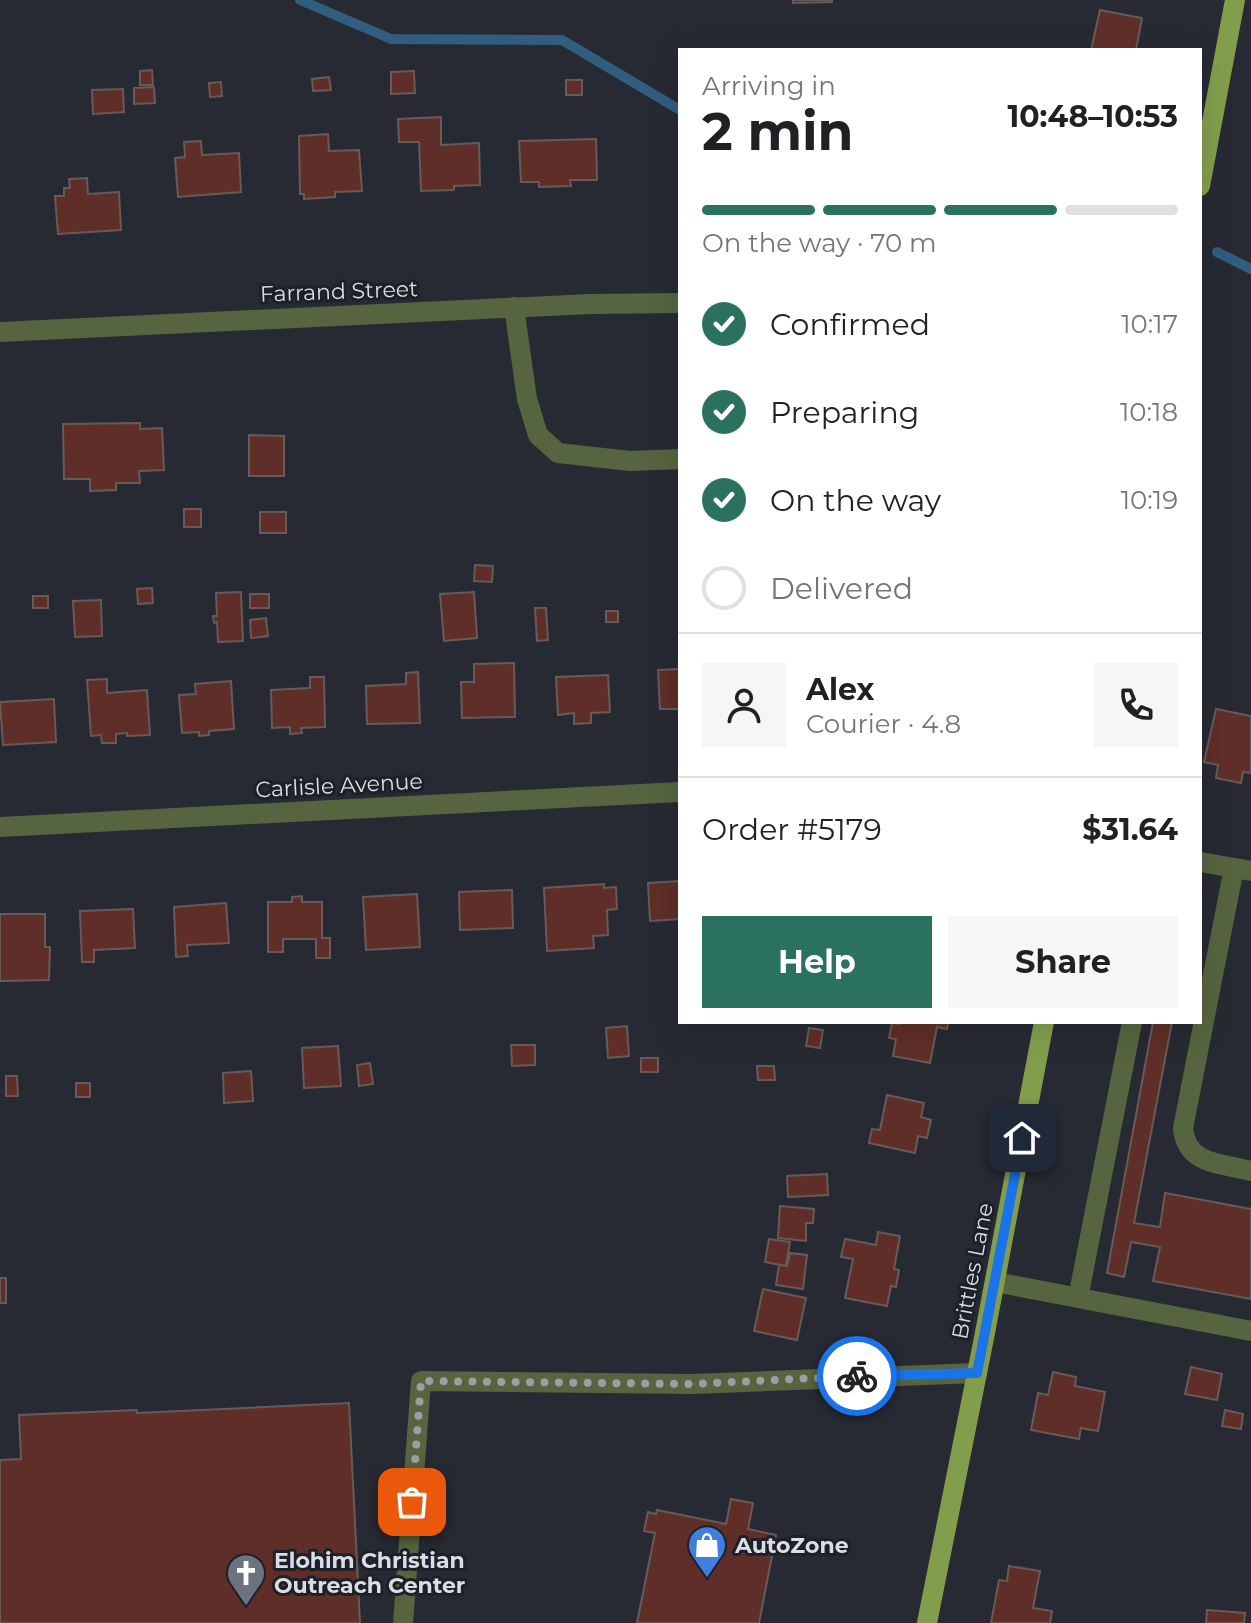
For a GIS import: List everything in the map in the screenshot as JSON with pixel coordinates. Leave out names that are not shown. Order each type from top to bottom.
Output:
[{"type":"main road","points":[[1202,175],[1235,0]]},
{"type":"main road","name":"Brittles Lane","points":[[927,1623],[1044,1024]]},
{"type":"street","name":"Farrand Street","points":[[0,332],[514,307],[678,303]]},
{"type":"street","points":[[514,307],[527,399],[538,435],[558,453],[630,461],[678,459]]},
{"type":"street","name":"Carlisle Avenue","points":[[0,827],[678,792]]},
{"type":"street","points":[[1202,862],[1242,870],[1183,1128],[1184,1141],[1198,1157],[1251,1171]]},
{"type":"street","points":[[1078,1298],[1132,1024]]},
{"type":"street","points":[[995,1282],[1251,1331]]},
{"type":"street","points":[[403,1623],[421,1381],[693,1384],[977,1373]]},
{"type":"building","points":[[793,0],[832,0],[832,2],[793,3]]},
{"type":"building","points":[[1100,10],[1142,18],[1136,48],[1091,48]]},
{"type":"building","points":[[152,70],[153,85],[140,85],[140,71]]},
{"type":"building","points":[[414,71],[415,93],[391,94],[391,72]]},
{"type":"building","points":[[329,77],[331,90],[313,91],[312,79]]},
{"type":"building","points":[[566,80],[582,80],[582,95],[566,95]]},
{"type":"building","points":[[221,82],[222,96],[210,97],[209,83]]},
{"type":"building","points":[[154,87],[155,103],[134,104],[134,88]]},
{"type":"building","points":[[123,89],[124,112],[93,114],[92,90]]},
{"type":"building","points":[[441,117],[441,145],[479,143],[480,185],[421,191],[419,142],[399,142],[398,119]]},
{"type":"building","points":[[328,134],[329,151],[359,150],[362,191],[335,192],[335,197],[304,199],[304,194],[300,194],[299,136]]},
{"type":"building","points":[[596,139],[597,180],[570,180],[571,186],[539,187],[539,182],[521,182],[519,141]]},
{"type":"building","points":[[201,141],[202,155],[239,153],[241,192],[178,197],[175,158],[185,157],[184,142]]},
{"type":"building","points":[[87,178],[88,194],[119,192],[121,230],[58,234],[55,196],[64,196],[64,188],[70,188],[69,179]]},
{"type":"building","points":[[140,423],[140,429],[162,428],[164,470],[139,471],[140,483],[116,483],[116,490],[90,491],[90,479],[64,479],[63,424]]},
{"type":"building","points":[[249,435],[284,436],[284,476],[249,476]]},
{"type":"building","points":[[184,509],[201,509],[201,527],[184,527]]},
{"type":"building","points":[[260,512],[286,512],[286,533],[260,533]]},
{"type":"building","points":[[475,565],[493,566],[492,582],[474,581]]},
{"type":"building","points":[[152,588],[153,603],[138,604],[137,589]]},
{"type":"building","points":[[241,592],[243,641],[218,642],[217,622],[214,623],[213,616],[217,616],[216,593]]},
{"type":"building","points":[[474,592],[477,638],[444,641],[440,594]]},
{"type":"building","points":[[250,594],[269,594],[269,608],[250,608]]},
{"type":"building","points":[[33,596],[48,596],[48,608],[33,608]]},
{"type":"building","points":[[101,600],[102,636],[75,637],[73,601]]},
{"type":"building","points":[[535,608],[546,608],[548,640],[537,641]]},
{"type":"building","points":[[606,611],[618,611],[618,622],[606,622]]},
{"type":"building","points":[[266,618],[268,636],[251,638],[250,620]]},
{"type":"building","points":[[514,663],[515,717],[462,718],[461,682],[474,682],[474,664]]},
{"type":"building","points":[[678,669],[678,709],[660,709],[658,670]]},
{"type":"building","points":[[418,672],[420,723],[367,724],[366,686],[406,684],[406,673]]},
{"type":"building","points":[[608,675],[610,712],[591,713],[591,723],[574,724],[574,713],[558,715],[556,677]]},
{"type":"building","points":[[310,677],[324,677],[325,727],[301,728],[302,733],[290,734],[290,727],[272,728],[271,690],[310,688]]},
{"type":"building","points":[[107,679],[107,693],[147,690],[150,735],[116,734],[116,743],[102,743],[101,735],[91,736],[87,680]]},
{"type":"building","points":[[231,681],[234,729],[209,731],[209,735],[199,736],[199,732],[182,733],[179,695],[196,694],[195,684]]},
{"type":"building","points":[[54,699],[56,742],[3,745],[0,702]]},
{"type":"building","points":[[1216,709],[1251,716],[1251,773],[1243,772],[1241,783],[1216,778],[1218,765],[1204,762]]},
{"type":"building","points":[[678,881],[678,919],[650,921],[648,883]]},
{"type":"building","points":[[604,884],[604,888],[616,887],[617,909],[607,910],[608,935],[593,936],[594,948],[547,951],[544,888]]},
{"type":"building","points":[[512,890],[513,928],[460,930],[459,892]]},
{"type":"building","points":[[417,894],[420,947],[366,950],[363,897]]},
{"type":"building","points":[[302,896],[302,902],[322,902],[322,938],[330,938],[330,958],[316,958],[316,939],[283,939],[283,952],[268,952],[268,902],[292,902],[292,897]]},
{"type":"building","points":[[226,903],[229,943],[187,945],[188,956],[176,957],[174,907]]},
{"type":"building","points":[[133,909],[135,948],[94,950],[94,962],[82,962],[80,911]]},
{"type":"building","points":[[0,914],[45,914],[45,947],[50,947],[49,980],[0,981]]},
{"type":"building","points":[[892,1024],[948,1024],[947,1029],[937,1027],[930,1063],[893,1056],[896,1039],[889,1038]]},
{"type":"building","points":[[1153,1024],[1172,1024],[1134,1223],[1160,1227],[1165,1193],[1251,1209],[1251,1299],[1153,1281],[1160,1247],[1131,1242],[1124,1277],[1107,1273]]},
{"type":"building","points":[[627,1026],[629,1056],[608,1058],[606,1028]]},
{"type":"building","points":[[809,1028],[823,1030],[820,1048],[806,1046]]},
{"type":"building","points":[[511,1045],[535,1045],[535,1065],[512,1066]]},
{"type":"building","points":[[338,1046],[341,1086],[304,1088],[302,1048]]},
{"type":"building","points":[[641,1058],[658,1058],[658,1072],[641,1072]]},
{"type":"building","points":[[370,1063],[373,1084],[359,1086],[357,1065]]},
{"type":"building","points":[[757,1066],[774,1066],[775,1080],[758,1080]]},
{"type":"building","points":[[251,1071],[253,1101],[224,1103],[223,1073]]},
{"type":"building","points":[[6,1076],[17,1076],[18,1096],[6,1096]]},
{"type":"building","points":[[76,1083],[90,1083],[90,1097],[76,1097]]},
{"type":"building","points":[[887,1095],[924,1103],[921,1117],[931,1120],[927,1138],[918,1136],[915,1153],[869,1143],[872,1129],[880,1130]]},
{"type":"building","points":[[827,1174],[828,1195],[788,1197],[787,1176]]},
{"type":"building","points":[[780,1206],[814,1209],[813,1223],[806,1223],[806,1241],[778,1238]]},
{"type":"building","points":[[878,1232],[900,1236],[894,1269],[899,1270],[896,1287],[891,1286],[887,1306],[845,1298],[853,1259],[841,1257],[845,1239],[876,1245]]},
{"type":"building","points":[[769,1239],[790,1242],[786,1266],[765,1262]]},
{"type":"building","points":[[790,1253],[807,1255],[803,1289],[776,1285],[779,1265],[787,1266]]},
{"type":"building","points":[[0,1278],[6,1278],[6,1303],[0,1303]]},
{"type":"building","points":[[763,1289],[806,1298],[797,1340],[754,1331]]},
{"type":"building","points":[[1191,1367],[1222,1374],[1217,1400],[1185,1394]]},
{"type":"building","points":[[1053,1372],[1076,1377],[1075,1386],[1105,1392],[1098,1431],[1081,1428],[1079,1439],[1031,1430],[1038,1393],[1048,1395]]},
{"type":"building","points":[[349,1403],[360,1623],[0,1623],[0,1460],[21,1459],[19,1415]]},
{"type":"building","points":[[1225,1410],[1243,1414],[1241,1429],[1222,1426]]},
{"type":"building","name":"AutoZone","points":[[731,1499],[753,1503],[748,1529],[776,1535],[759,1623],[637,1623],[655,1533],[644,1531],[648,1512],[656,1514],[657,1510],[726,1524]]},
{"type":"building","points":[[1009,1566],[1040,1571],[1033,1608],[1052,1611],[1050,1623],[991,1623],[999,1580],[1007,1581]]},
{"type":"building","points":[[1207,1610],[1245,1613],[1244,1623],[1206,1623]]},
{"type":"waterway","points":[[300,0],[391,39],[562,40],[678,109]]},
{"type":"waterway","points":[[1217,252],[1251,269]]},
{"type":"way so far","points":[[412,1502],[421,1381],[693,1384],[857,1376]]},
{"type":"place","name":"AutoZone","points":[[707,1579]]},
{"type":"place","name":"Elohim Christian Outreach Center","points":[[246,1607]]},
{"type":"route","points":[[857,1376],[977,1373],[1022,1138]]}]
